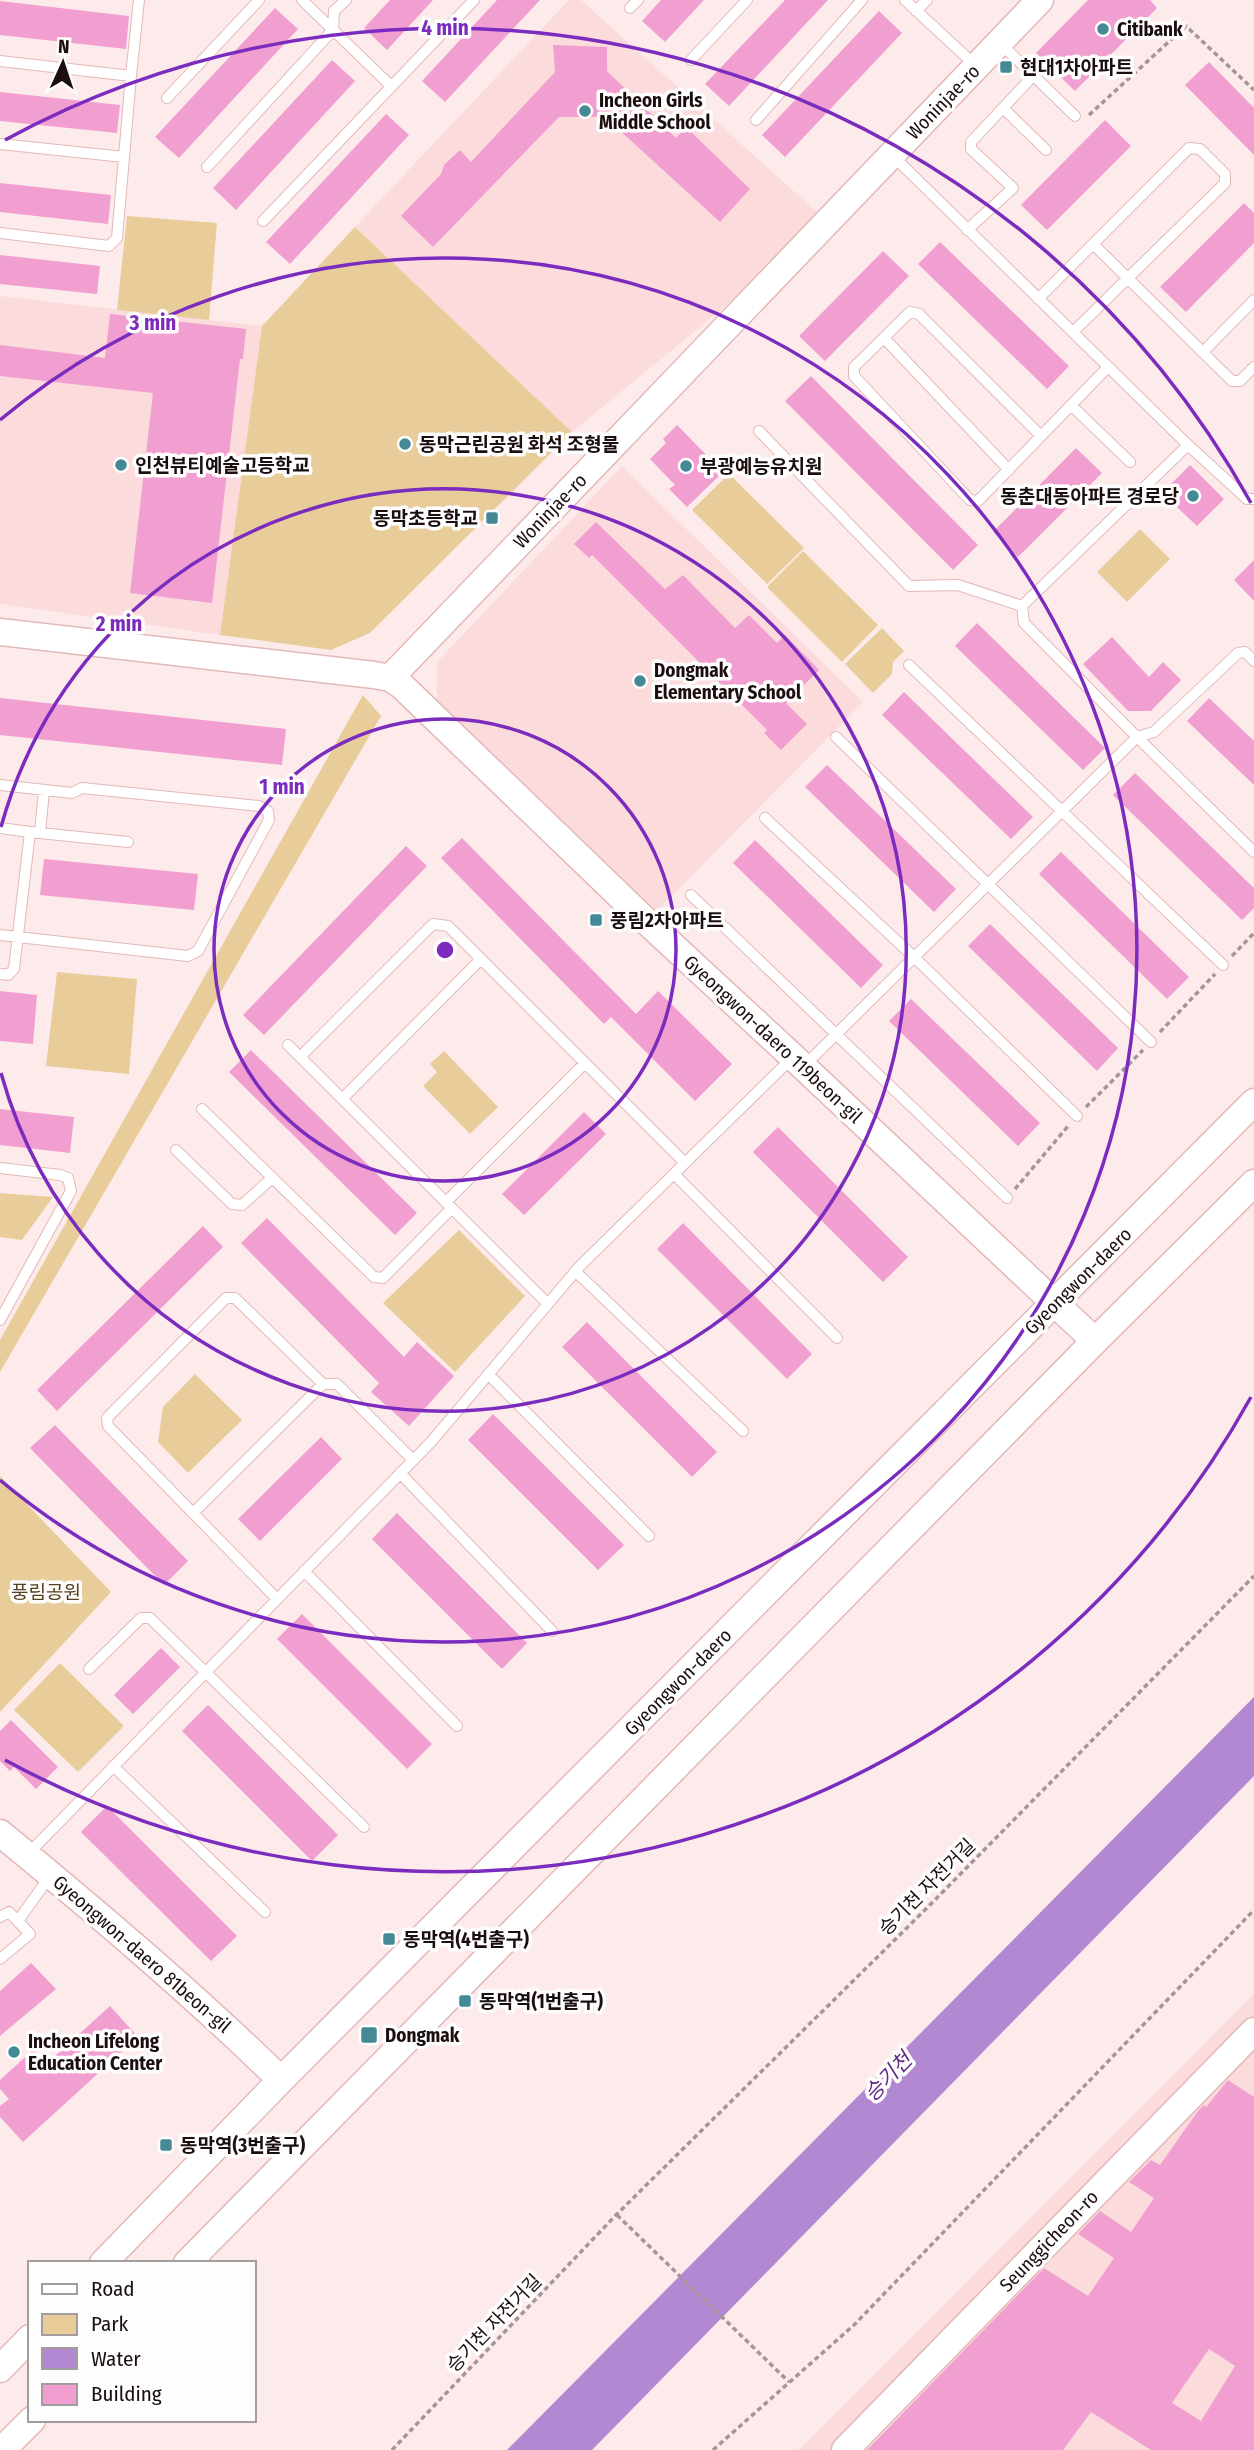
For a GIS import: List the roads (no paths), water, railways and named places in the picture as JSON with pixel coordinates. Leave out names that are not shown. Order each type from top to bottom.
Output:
[{"type":"main road","name":"Woninjae-ro","points":[[390,678],[1040,0]]},
{"type":"main road","points":[[0,632],[390,678]]},
{"type":"main road","name":"Gyeongwon-daero 119beon-gil","points":[[390,678],[402,686],[636,912],[1095,1340]]},
{"type":"main road","name":"Gyeongwon-daero","points":[[105,2261],[281,2080],[1056,1304],[1254,1102]]},
{"type":"main road","points":[[189,2261],[1095,1340],[1254,1183]]},
{"type":"main road","name":"Gyeongwon-daero 81beon-gil","points":[[0,1833],[51,1874],[232,2033],[281,2080]]},
{"type":"main road","name":"Seunggicheon-ro","points":[[845,2450],[1254,2031]]},
{"type":"main road","points":[[0,2369],[28,2340]]},
{"type":"main road","points":[[2,2450],[30,2422]]},
{"type":"lane","points":[[0,233],[109,246],[117,239],[139,0],[133,0]]},
{"type":"lane","points":[[167,98],[259,0]]},
{"type":"lane","points":[[302,0],[391,86]]},
{"type":"lane","points":[[207,167],[334,30],[334,11],[346,0]]},
{"type":"lane","points":[[263,221],[474,0]]},
{"type":"lane","points":[[630,8],[638,0]]},
{"type":"lane","points":[[691,60],[747,0]]},
{"type":"lane","points":[[756,120],[862,0]]},
{"type":"lane","points":[[905,0],[976,67]]},
{"type":"lane","points":[[916,11],[927,0]]},
{"type":"lane","points":[[1000,42],[1075,116]]},
{"type":"lane","points":[[0,61],[131,76]]},
{"type":"lane","points":[[967,230],[1013,188],[971,149],[971,142],[1033,76]]},
{"type":"lane","points":[[1004,109],[1046,150]]},
{"type":"lane","points":[[0,144],[124,158]]},
{"type":"lane","points":[[1038,299],[1189,148],[1200,149],[1225,174],[1225,183],[1073,332]]},
{"type":"lane","points":[[892,155],[1188,445],[1247,499],[1254,499]]},
{"type":"lane","points":[[1093,244],[1232,381],[1240,381],[1254,367]]},
{"type":"lane","points":[[1203,352],[1254,300]]},
{"type":"lane","points":[[1041,436],[919,314],[911,312],[854,367],[854,376],[970,500],[978,501],[1108,367]]},
{"type":"lane","points":[[884,338],[1009,470]]},
{"type":"lane","points":[[1071,405],[1129,462]]},
{"type":"lane","points":[[759,431],[909,586],[958,584],[1022,606]]},
{"type":"lane","points":[[1022,606],[1188,445]]},
{"type":"lane","points":[[1022,606],[1024,623],[1254,852]]},
{"type":"lane","points":[[27,1855],[413,1460],[575,1271],[685,1163],[799,1062],[837,1034],[1137,737],[1154,732],[1238,653],[1245,652],[1254,661]]},
{"type":"lane","points":[[909,665],[1223,965]]},
{"type":"lane","points":[[836,737],[1151,1042]]},
{"type":"lane","points":[[0,785],[72,793],[82,788],[259,806],[268,811],[269,820],[198,951],[188,956],[0,935]]},
{"type":"lane","points":[[0,974],[8,975],[14,969],[44,790]]},
{"type":"lane","points":[[765,818],[915,957],[1077,1116]]},
{"type":"lane","points":[[0,828],[128,842]]},
{"type":"lane","points":[[691,895],[1007,1198]]},
{"type":"lane","points":[[300,1057],[433,924],[448,926],[685,1163]]},
{"type":"lane","points":[[342,1099],[481,959]]},
{"type":"lane","points":[[288,1045],[548,1304]]},
{"type":"lane","points":[[202,1109],[374,1278],[383,1278],[585,1063]]},
{"type":"lane","points":[[176,1150],[232,1204],[242,1205],[272,1178]]},
{"type":"lane","points":[[0,1168],[60,1175],[68,1178],[71,1191],[2,1314]]},
{"type":"lane","points":[[674,1174],[837,1338]]},
{"type":"lane","points":[[575,1271],[743,1431]]},
{"type":"lane","points":[[277,1599],[108,1426],[107,1418],[226,1298],[235,1298],[323,1384],[337,1384],[413,1460]]},
{"type":"lane","points":[[488,1374],[649,1536]]},
{"type":"lane","points":[[193,1513],[323,1384]]},
{"type":"lane","points":[[400,1473],[552,1631]]},
{"type":"lane","points":[[304,1571],[457,1726]]},
{"type":"lane","points":[[89,1669],[141,1618],[150,1618],[364,1827]]},
{"type":"lane","points":[[113,1766],[264,1912]]},
{"type":"lane","points":[[18,1921],[51,1874]]},
{"type":"lane","points":[[0,1917],[9,1912],[30,1934],[0,1959]]},
{"type":"water","name":"승기천","points":[[1254,1697],[1254,1776],[592,2450],[507,2450]]},
{"type":"place","name":"Citibank","points":[[1103,29]]},
{"type":"place","name":"현대1차아파트","points":[[1006,67]]},
{"type":"place","name":"Incheon Girls Middle School","points":[[585,111]]},
{"type":"place","name":"동막근린공원 화석 조형물","points":[[405,444]]},
{"type":"place","name":"인천뷰티예술고등학교","points":[[121,465]]},
{"type":"place","name":"부광예능유치원","points":[[686,466]]},
{"type":"place","name":"동춘대동아파트 경로당","points":[[1193,496]]},
{"type":"place","name":"동막초등학교","points":[[492,518]]},
{"type":"place","name":"Dongmak Elementary School","points":[[640,681]]},
{"type":"place","name":"풍림2차아파트","points":[[596,920]]},
{"type":"place","name":"동막역(4번출구)","points":[[389,1939]]},
{"type":"place","name":"동막역(1번출구)","points":[[465,2001]]},
{"type":"place","name":"Dongmak","points":[[369,2035]]},
{"type":"place","name":"Incheon Lifelong Education Center","points":[[14,2052]]},
{"type":"place","name":"동막역(3번출구)","points":[[166,2145]]},
{"type":"park label","name":"풍림공원","points":[[46,1592]]}]
